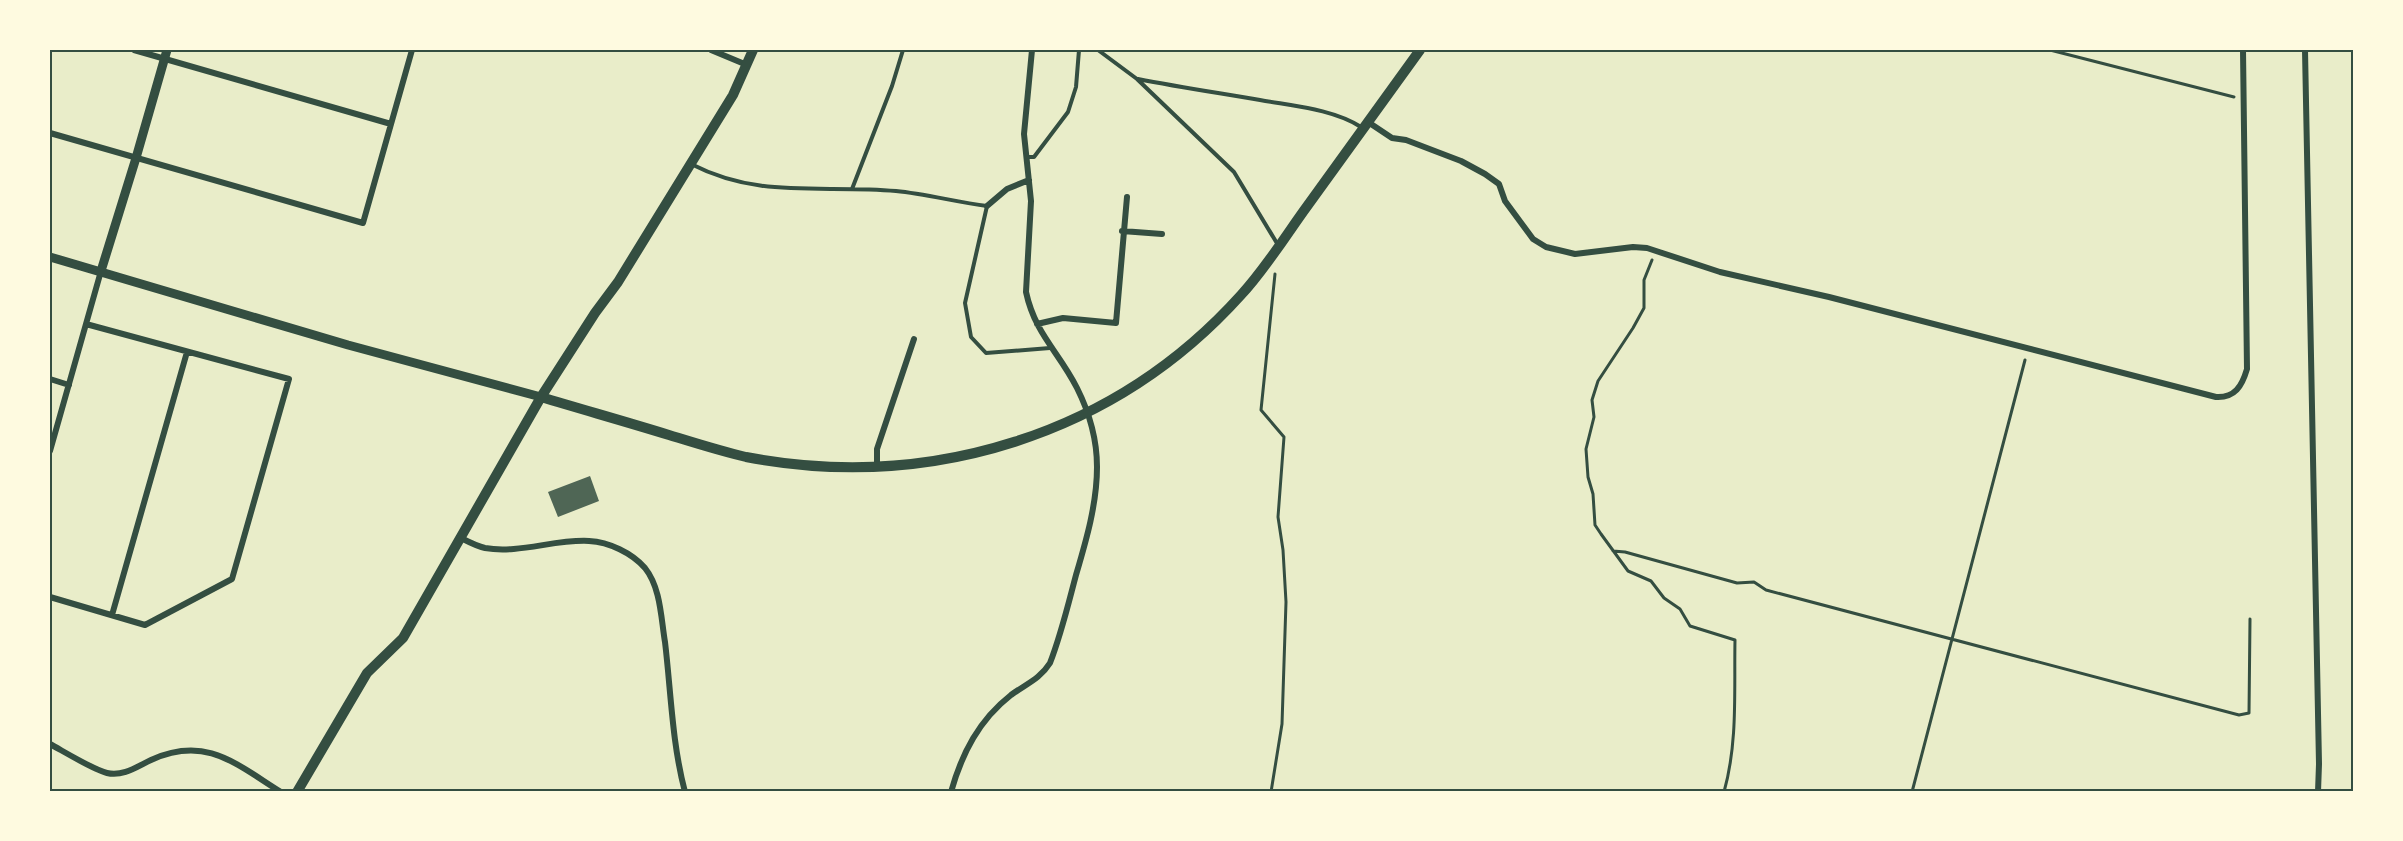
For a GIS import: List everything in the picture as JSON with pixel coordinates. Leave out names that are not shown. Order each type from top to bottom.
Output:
[{"type":"main road","points":[[297,792],[367,673],[403,638],[459,537],[542,397],[595,313],[618,282],[689,163],[733,95],[753,50]]},
{"type":"main road","points":[[542,397],[746,456],[816,466],[926,463],[1022,441],[1087,413],[1151,374],[1192,344],[1243,293],[1420,50]]},
{"type":"street","points":[[134,50],[166,54],[391,124]]},
{"type":"street","points":[[50,133],[363,224],[412,50]]},
{"type":"street","points":[[711,50],[747,64]]},
{"type":"street","points":[[951,792],[970,741],[984,721],[1011,695],[1044,672],[1055,650],[1088,532],[1096,482],[1095,450],[1087,413],[1077,387],[1050,348],[1037,324],[1029,306],[1026,291],[1032,201],[1024,134],[1032,50]]},
{"type":"street","points":[[1366,125],[1392,138],[1406,140],[1461,161],[1485,174],[1499,184],[1505,201],[1533,239],[1546,248],[1575,254],[1633,247],[1657,251],[1720,272],[1829,297],[2216,398],[2225,398],[2238,391],[2247,369],[2243,50]]},
{"type":"street","points":[[2306,50],[2318,792]]},
{"type":"street","points":[[50,451],[166,54]]},
{"type":"street","points":[[987,206],[1008,189],[1029,180]]},
{"type":"street","points":[[1037,324],[1063,318],[1116,323],[1122,231],[1127,197]]},
{"type":"street","points":[[1122,231],[1162,234]]},
{"type":"street","points":[[50,257],[348,345],[542,397]]},
{"type":"street","points":[[50,597],[145,625],[232,579],[289,379],[86,324]]},
{"type":"street","points":[[877,466],[877,449],[914,339]]},
{"type":"street","points":[[112,615],[187,352]]},
{"type":"street","points":[[50,380],[69,385]]},
{"type":"street","points":[[459,537],[483,548],[500,549],[591,541],[623,551],[646,570],[658,600],[679,764],[685,792]]},
{"type":"street","points":[[50,744],[108,774],[131,771],[176,751],[199,749],[226,758],[281,792]]},
{"type":"lane","points":[[852,189],[892,86],[903,50]]},
{"type":"lane","points":[[1025,157],[1034,157],[1068,112],[1076,87],[1079,50]]},
{"type":"lane","points":[[1098,50],[1137,79],[1234,172],[1278,246]]},
{"type":"lane","points":[[1137,79],[1297,106],[1366,125]]},
{"type":"lane","points":[[689,163],[705,171],[752,186],[777,189],[895,191],[987,206],[965,303],[971,337],[986,353],[1050,348]]},
{"type":"path","points":[[2050,50],[2244,98]]},
{"type":"path","points":[[1271,792],[1282,724],[1286,602],[1283,549],[1278,517],[1284,437],[1261,410],[1278,246]]},
{"type":"path","points":[[1657,251],[1644,280],[1644,308],[1598,381],[1592,400],[1594,417],[1586,449],[1588,477],[1593,494],[1595,525],[1628,571],[1651,581],[1664,598],[1680,609],[1690,627],[1735,640],[1735,725],[1729,773],[1724,792]]},
{"type":"path","points":[[1912,792],[2028,349]]},
{"type":"path","points":[[1613,551],[1625,552],[1737,583],[1754,582],[1766,590],[2239,715],[2249,713],[2250,619]]},
{"type":"building","points":[[590,476],[599,501],[558,517],[548,492]]}]
